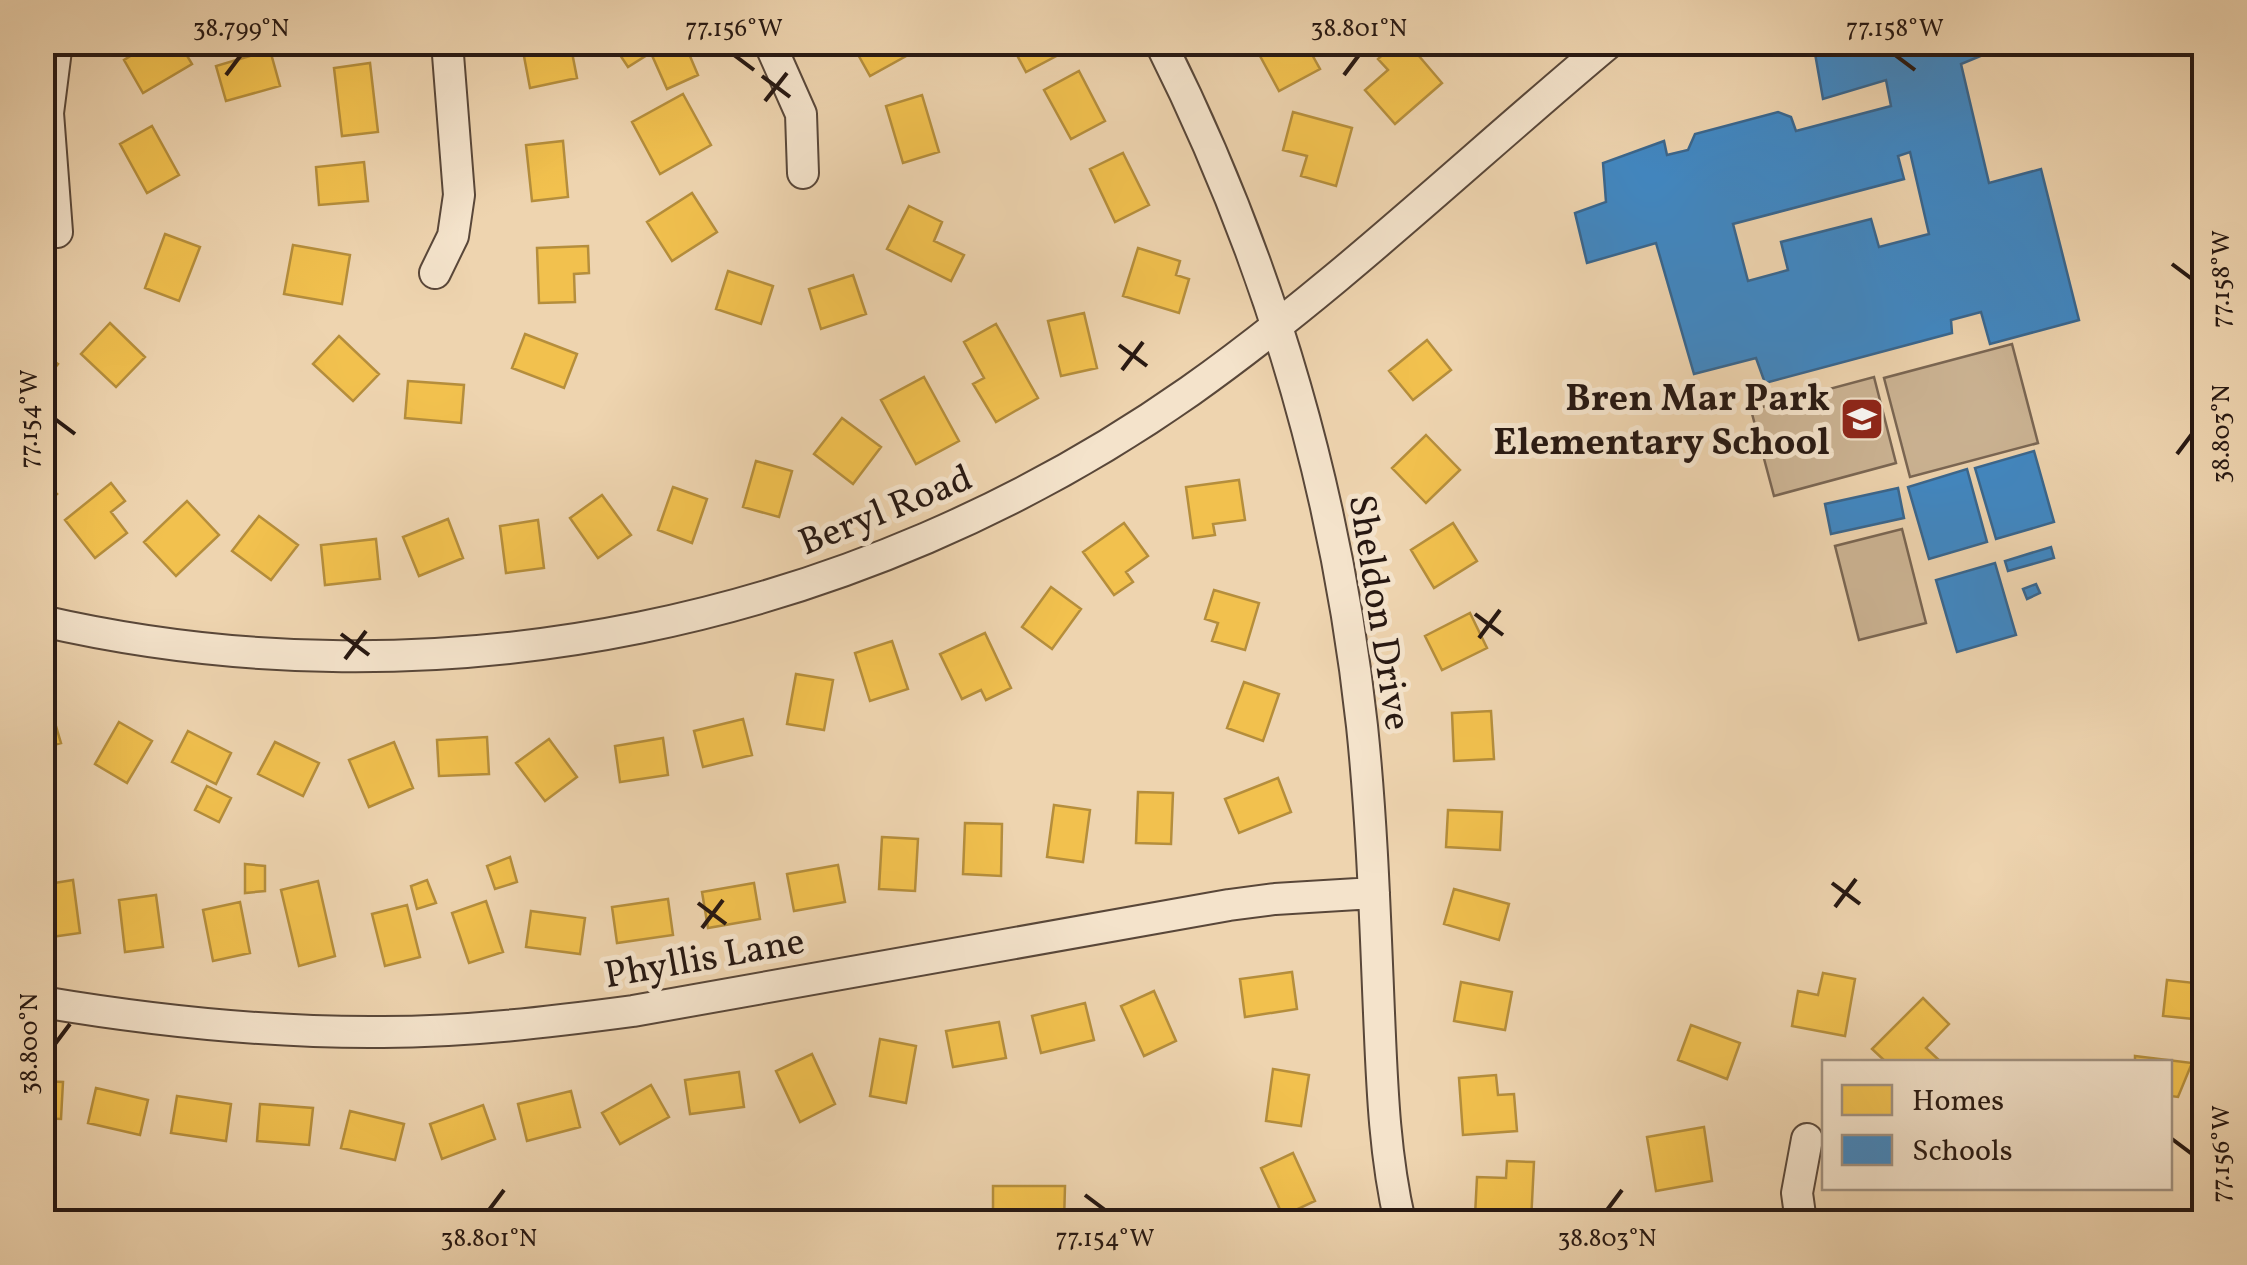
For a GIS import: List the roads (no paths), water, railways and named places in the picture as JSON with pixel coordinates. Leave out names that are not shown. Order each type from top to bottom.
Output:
[{"type":"street","points":[[57,42],[48,113],[57,232]]},
{"type":"street","points":[[435,273],[453,236],[459,195],[447,42]]},
{"type":"street","points":[[770,42],[801,114],[802,173]]},
{"type":"street","name":"Sheldon Drive","points":[[1160,42],[1228,188],[1278,326],[1316,462],[1344,594],[1362,727],[1384,1120],[1400,1222]]},
{"type":"street","name":"Beryl Road","points":[[42,621],[180,646],[276,655],[373,657],[498,651],[590,639],[698,617],[796,589],[861,565],[1014,499],[1104,448],[1190,390],[1278,326],[1610,42]]},
{"type":"street","name":"Phyllis Lane","points":[[42,1002],[126,1016],[306,1031],[420,1031],[543,1023],[633,1011],[1274,899],[1374,894]]},
{"type":"street","points":[[1801,1222],[1797,1192],[1807,1139]]},
{"type":"place","name":"Bren Mar Park Elementary School","points":[[1862,419]]}]
